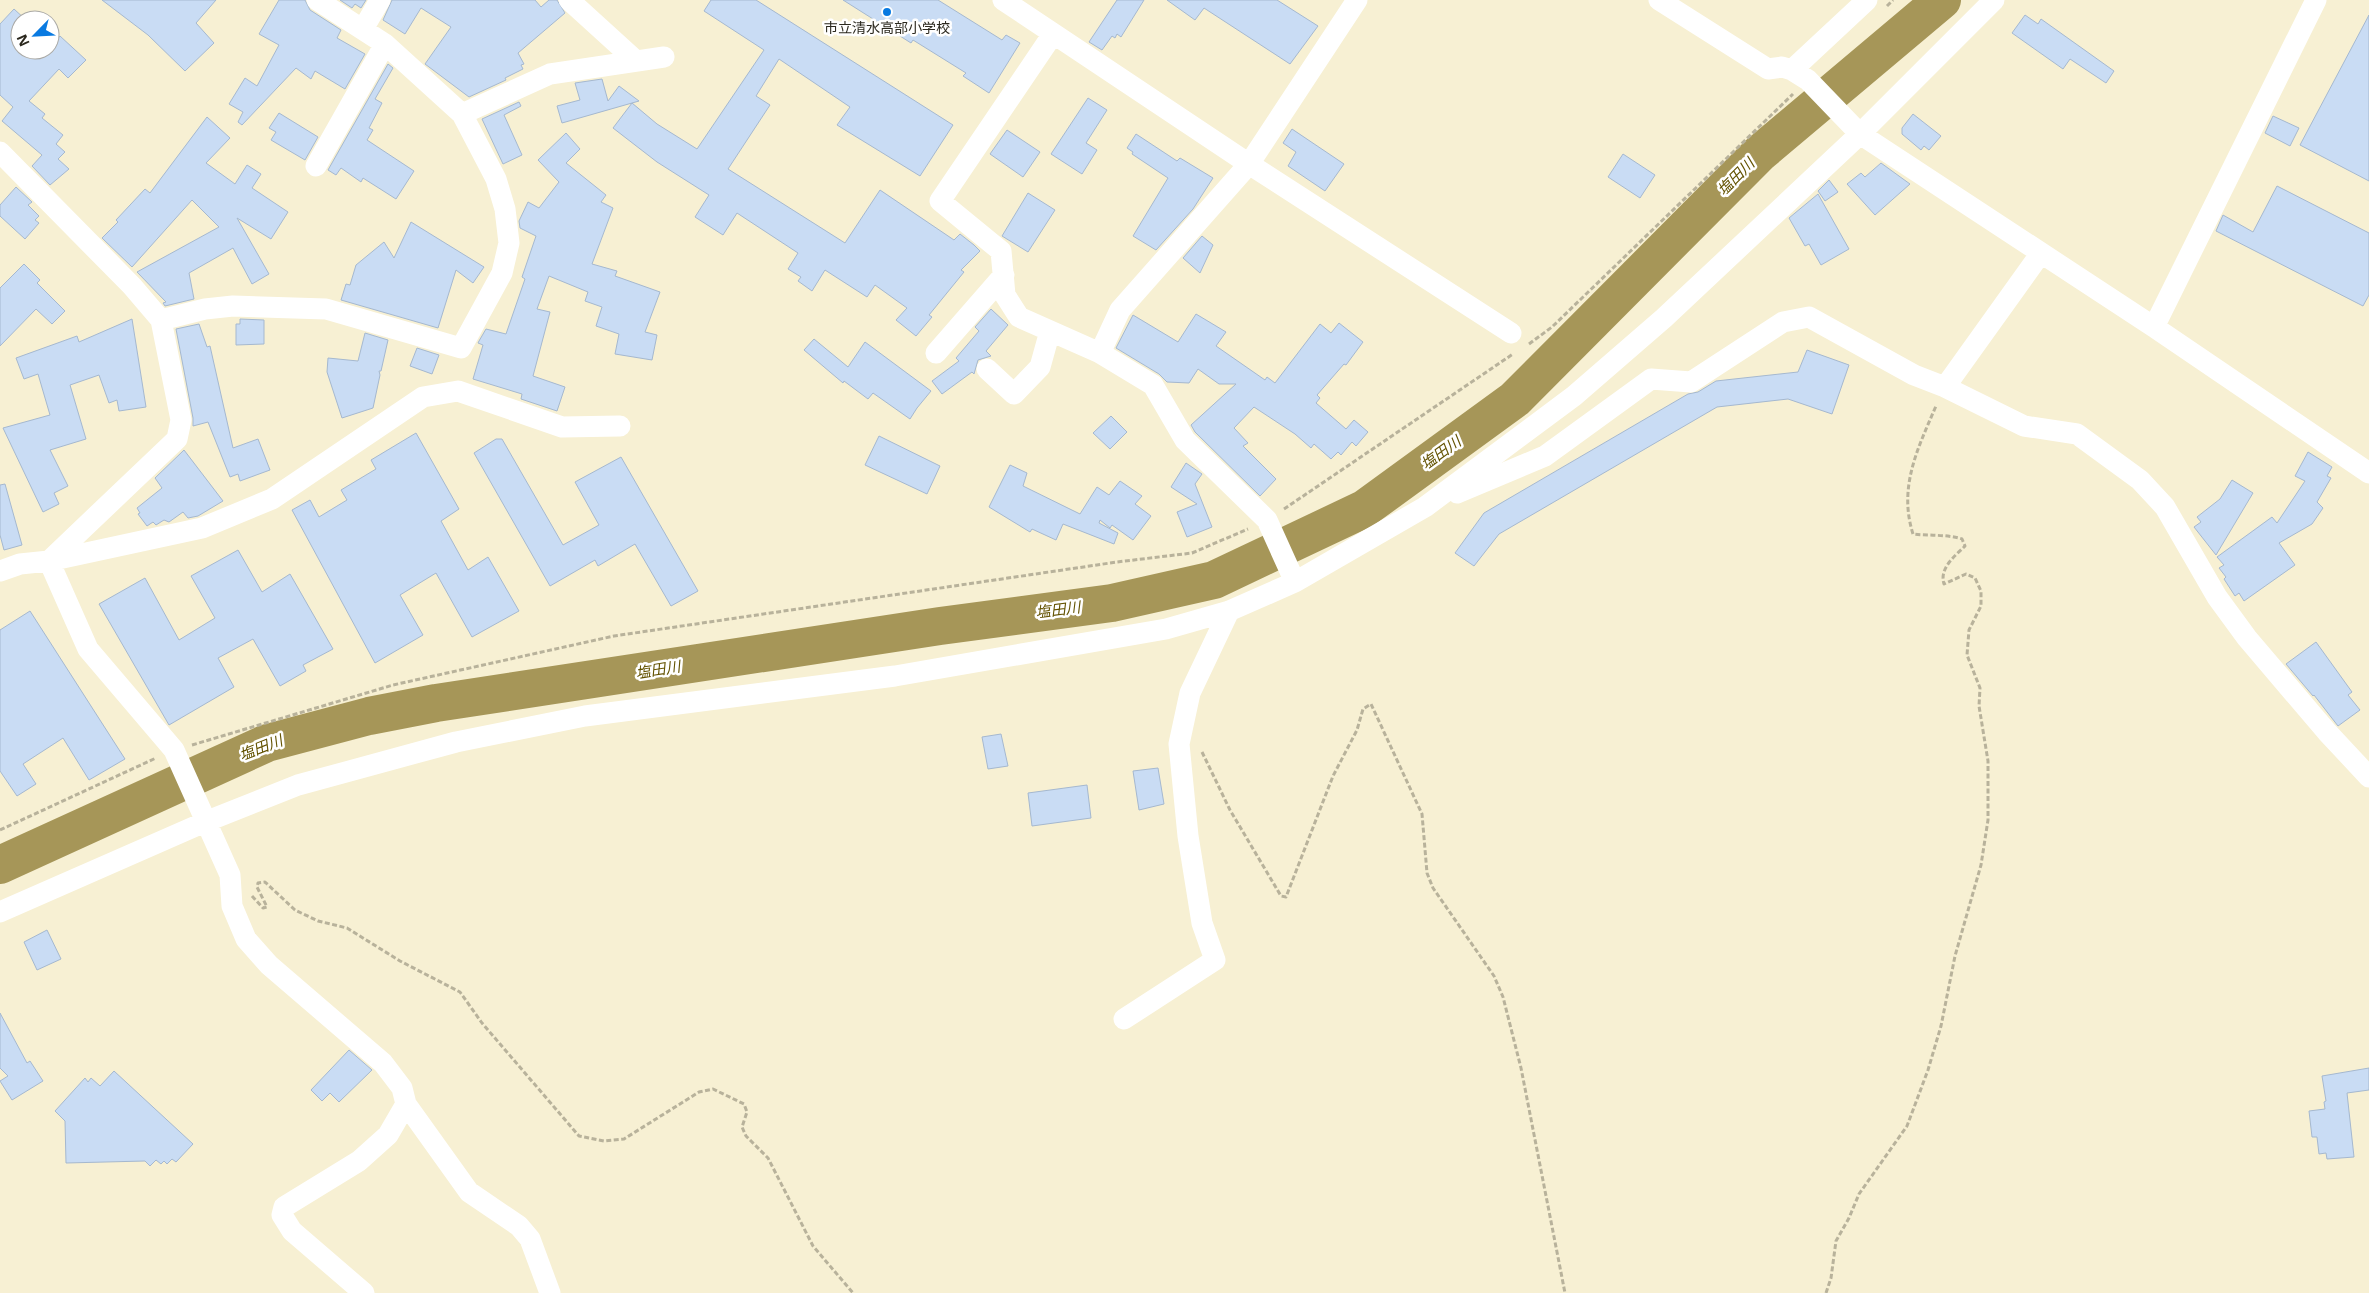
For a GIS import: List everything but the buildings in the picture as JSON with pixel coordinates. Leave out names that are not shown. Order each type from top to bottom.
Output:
[{"type":"street","points":[[161,320],[205,309],[233,306],[326,309],[461,348],[502,273],[509,242],[505,209],[496,179],[462,114],[385,44],[317,0]]},
{"type":"street","points":[[363,29],[380,0]]},
{"type":"street","points":[[569,0],[635,60]]},
{"type":"street","points":[[1004,0],[1517,345]]},
{"type":"street","points":[[1100,352],[1120,310],[1249,164],[1357,0]]},
{"type":"street","points":[[1660,0],[1768,69],[1782,67],[1800,75],[1858,132],[2154,327],[2369,473]]},
{"type":"street","points":[[1425,507],[1574,396],[1664,318],[1994,0]]},
{"type":"street","points":[[2154,327],[2316,0]]},
{"type":"street","points":[[1800,75],[1876,3]]},
{"type":"street","points":[[1053,34],[940,201],[1001,252],[1005,295],[1019,317],[1100,352],[1153,385],[1185,440],[1267,520],[1293,576]]},
{"type":"street","points":[[316,166],[385,44]]},
{"type":"street","points":[[462,114],[550,74],[664,57]]},
{"type":"street","points":[[0,152],[132,286],[161,320],[181,420],[177,439],[49,561]]},
{"type":"street","points":[[1945,387],[2041,253]]},
{"type":"street","points":[[936,353],[1004,275]]},
{"type":"street","points":[[0,912],[203,815],[298,785],[456,742],[585,716],[895,676],[1166,629],[1228,611],[1425,507],[1545,456],[1651,379],[1691,382],[1783,322],[1809,317],[1914,375],[1945,387],[2024,426],[2077,434],[2140,480],[2165,507],[2217,597],[2247,638],[2327,732],[2369,777]]},
{"type":"street","points":[[987,369],[1014,394],[1040,366],[1050,331]]},
{"type":"street","points":[[0,571],[20,564],[49,561],[202,528],[272,499],[422,397],[458,391],[562,428],[620,426]]},
{"type":"street","points":[[49,561],[88,649],[174,750],[230,876],[232,906],[246,939],[269,965],[383,1063],[402,1088],[406,1104],[469,1192],[518,1226],[530,1239],[550,1293]]},
{"type":"street","points":[[1124,1019],[1215,960],[1202,923],[1188,836],[1180,744],[1190,693],[1228,611]]},
{"type":"street","points":[[364,1293],[292,1231],[282,1216],[284,1206],[359,1161],[388,1135],[406,1104]]},
{"type":"path","points":[[1876,3],[1893,0]]},
{"type":"path","points":[[0,830],[174,750],[393,685],[614,636],[1117,562],[1192,553],[1267,520],[1517,345],[1552,327],[1800,75]]},
{"type":"path","points":[[1826,1293],[1831,1278],[1836,1241],[1849,1218],[1858,1194],[1907,1126],[1928,1070],[1941,1026],[1955,956],[1974,894],[1988,820],[1988,761],[1979,706],[1980,688],[1967,655],[1969,630],[1981,606],[1981,591],[1975,578],[1966,574],[1944,584],[1942,578],[1947,565],[1965,546],[1962,539],[1952,536],[1934,537],[1913,534],[1908,518],[1908,492],[1912,461],[1945,387]]},
{"type":"path","points":[[1200,747],[1230,810],[1281,896],[1286,897],[1333,776],[1356,730],[1362,709],[1370,704],[1422,814],[1427,873],[1433,888],[1494,976],[1503,997],[1521,1068],[1565,1293]]},
{"type":"path","points":[[248,892],[263,908],[267,907],[257,887],[258,883],[265,882],[295,910],[318,921],[347,928],[400,961],[460,992],[482,1024],[580,1136],[604,1141],[624,1140],[699,1092],[712,1089],[744,1104],[747,1112],[742,1127],[746,1136],[768,1158],[813,1246],[853,1293]]},
{"type":"waterway","name":"塩田川","points":[[0,865],[267,743],[369,716],[436,703],[940,626],[1112,603],[1214,580],[1364,509],[1515,399],[1759,154],[1942,0]]},
{"type":"place","name":"市立清水高部小学校","points":[[887,12]]}]
